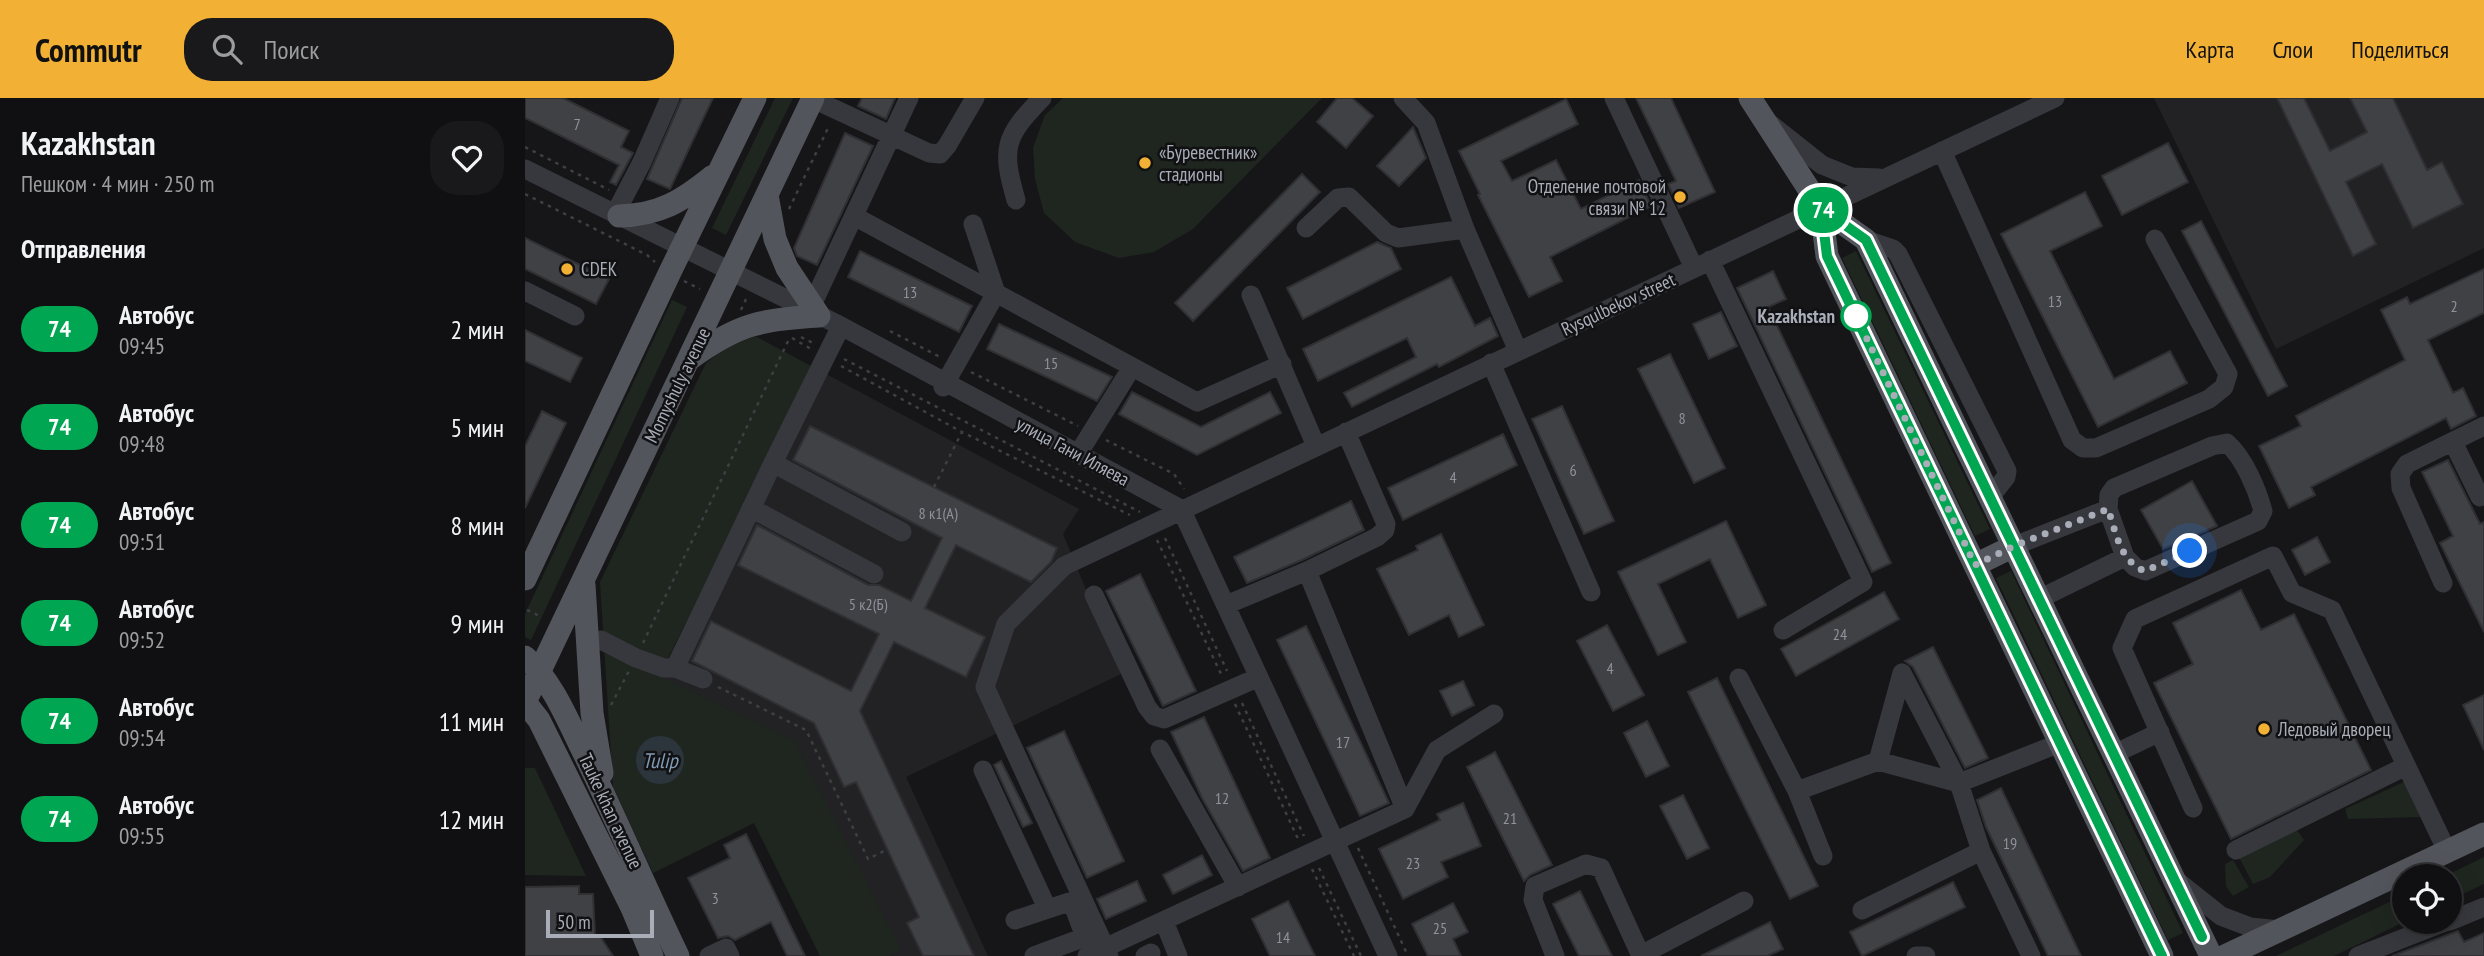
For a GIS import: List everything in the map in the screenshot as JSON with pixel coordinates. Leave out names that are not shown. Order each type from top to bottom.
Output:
[{"type":"main road","points":[[525,579],[755,98]]},
{"type":"main road","name":"Momyshuly avenue","points":[[530,708],[532,663],[564,624],[813,98]]},
{"type":"main road","points":[[1749,98],[1821,208],[1866,240],[2211,956]]},
{"type":"main road","points":[[619,209],[640,215],[671,206],[687,198],[721,170]]},
{"type":"main road","points":[[691,358],[712,342],[760,321],[816,310],[787,268],[775,239],[767,195]]},
{"type":"main road","points":[[1821,208],[1827,256],[2162,956]]},
{"type":"main road","points":[[1975,565],[2014,546]]},
{"type":"main road","points":[[584,578],[591,713],[606,797]]},
{"type":"main road","name":"Tauke khan avenue","points":[[532,663],[569,723],[606,797],[678,956]]},
{"type":"main road","name":"Tauke khan avenue","points":[[530,708],[633,910],[649,955]]},
{"type":"main road","points":[[2225,956],[2484,834]]},
{"type":"street","points":[[619,209],[670,98]]},
{"type":"street","points":[[813,98],[929,153],[940,154],[975,98]]},
{"type":"street","points":[[816,310],[854,216],[909,98]]},
{"type":"street","points":[[1016,200],[1006,166],[1010,138],[1042,98]]},
{"type":"street","points":[[1403,98],[1426,123],[1465,229],[1518,351]]},
{"type":"street","points":[[1614,98],[1702,264],[1863,582],[1783,631]]},
{"type":"street","name":"Rysqulbekov street","points":[[1108,952],[985,687],[1006,624],[1063,566],[2050,99]]},
{"type":"street","points":[[1762,118],[1822,165],[1852,177],[1884,179]]},
{"type":"street","points":[[1942,151],[2073,440],[2083,448],[2096,448],[2109,443],[2209,399],[2224,387],[2228,374],[2155,239]]},
{"type":"street","name":"улица Гани Иляева","points":[[525,169],[619,209],[683,248],[816,310],[944,384],[1181,509]]},
{"type":"street","points":[[1306,228],[1338,198],[1349,197],[1386,233],[1398,238],[1465,229]]},
{"type":"street","points":[[854,216],[1197,402],[1282,364]]},
{"type":"street","points":[[944,384],[996,293],[973,224]]},
{"type":"street","points":[[525,291],[575,316]]},
{"type":"street","points":[[1251,295],[1316,446]]},
{"type":"street","points":[[675,668],[841,326]]},
{"type":"street","points":[[1491,363],[1591,592]]},
{"type":"street","points":[[1078,454],[1132,367]]},
{"type":"street","points":[[2443,583],[2401,488],[2400,474],[2407,464],[2484,426]]},
{"type":"street","points":[[1226,605],[1307,571],[1377,537],[1385,530],[1386,524],[1346,432]]},
{"type":"street","points":[[2453,442],[2480,497]]},
{"type":"street","points":[[2227,443],[2235,450],[2263,511],[2257,521],[2145,571],[2135,568],[2125,557],[2108,509],[2109,495],[2114,488],[2212,446],[2227,443]]},
{"type":"street","points":[[771,467],[773,463],[902,532]]},
{"type":"street","points":[[751,508],[874,574]]},
{"type":"street","points":[[1181,509],[1388,956]]},
{"type":"street","points":[[2014,546],[2108,509]]},
{"type":"street","points":[[2193,808],[2122,648],[2135,619],[2273,556],[2292,593],[2332,610],[2447,852]]},
{"type":"street","points":[[2039,599],[2125,557]]},
{"type":"street","points":[[1307,571],[1405,809]]},
{"type":"street","points":[[1094,595],[1147,708],[1154,716],[1164,719],[1259,677]]},
{"type":"street","points":[[601,640],[636,658],[664,668],[675,668],[703,679]]},
{"type":"street","points":[[1878,761],[1902,673],[1959,783],[1981,851],[2031,956]]},
{"type":"street","points":[[1739,678],[1797,791],[1823,856]]},
{"type":"street","points":[[1034,956],[1086,947],[1108,952],[1164,921],[1405,809],[1437,750],[1494,714]]},
{"type":"street","points":[[2113,754],[2160,732]]},
{"type":"street","points":[[1797,791],[1878,761],[1959,783],[2060,743]]},
{"type":"street","points":[[1160,749],[1238,887]]},
{"type":"street","points":[[2236,850],[2406,766]]},
{"type":"street","points":[[982,770],[1047,908]]},
{"type":"street","points":[[1862,910],[1981,851]]},
{"type":"street","points":[[1555,956],[1533,900],[1535,886],[1586,864],[1601,869],[1641,955],[1744,901]]},
{"type":"street","points":[[2173,878],[2221,916],[2250,926],[2280,930]]},
{"type":"street","points":[[1015,920],[1063,902],[1073,905],[1086,947]]},
{"type":"street","points":[[2462,916],[2484,907]]},
{"type":"street","points":[[1164,921],[1178,956]]},
{"type":"street","points":[[2358,956],[2415,934]]},
{"type":"street","points":[[709,956],[726,948],[730,956]]},
{"type":"street","points":[[1916,956],[1926,956]]},
{"type":"path","points":[[775,239],[836,110]]},
{"type":"path","points":[[525,147],[619,209]]},
{"type":"path","points":[[525,194],[647,255],[659,265]]},
{"type":"path","points":[[684,280],[700,289]]},
{"type":"path","points":[[886,330],[1174,474]]},
{"type":"path","points":[[796,334],[1157,521],[1361,956]]},
{"type":"path","points":[[610,705],[636,658],[790,337]]},
{"type":"path","points":[[934,487],[962,432]]},
{"type":"path","points":[[527,610],[542,617]]},
{"type":"path","points":[[703,679],[806,730],[868,859],[888,849]]},
{"type":"shaded area","points":[[775,98],[793,98],[726,235],[712,228]]},
{"type":"shaded area","name":"«Буревестник» стадионы","points":[[1063,98],[1322,98],[1193,229],[1154,252],[1119,258],[1075,242],[1044,213],[1035,179],[1033,148],[1045,115]]},
{"type":"shaded area","points":[[2154,98],[2484,98],[2484,248],[2276,349]]},
{"type":"shaded area","points":[[1856,251],[1990,529],[1975,536],[1842,258]]},
{"type":"shaded area","points":[[672,300],[687,307],[531,640],[525,637],[525,614]]},
{"type":"shaded area","points":[[755,336],[815,368],[659,676],[794,740],[901,951],[890,956],[820,956],[754,823],[653,873],[613,787],[600,582],[706,363],[725,348]]},
{"type":"shaded area","points":[[815,368],[1079,509],[1063,534],[1121,674],[906,777],[988,956],[890,956],[901,951],[659,677]]},
{"type":"shaded area","points":[[2011,571],[2183,933],[2168,940],[1996,578]]},
{"type":"shaded area","points":[[525,768],[535,768],[586,876],[525,875]]},
{"type":"shaded area","points":[[2406,781],[2421,817],[2348,819],[2345,809]]},
{"type":"shaded area","points":[[2297,830],[2304,840],[2270,877],[2253,884],[2239,857]]},
{"type":"shaded area","points":[[2484,857],[2484,884],[2462,894],[2462,868]]},
{"type":"shaded area","points":[[2233,860],[2249,887],[2233,896],[2226,886],[2225,864]]},
{"type":"shaded area","points":[[2392,901],[2392,928],[2334,956],[2276,956]]},
{"type":"water","name":"Tulip","points":[[660,736],[677,743],[684,760],[677,777],[660,784],[643,777],[636,760],[643,743]]},
{"type":"building","points":[[525,98],[563,98],[629,131],[621,147],[633,153],[616,185],[610,182],[619,165],[525,118]]},
{"type":"building","points":[[682,98],[713,98],[670,189],[647,179]]},
{"type":"building","points":[[862,98],[895,98],[886,119],[858,106]]},
{"type":"building","points":[[1337,98],[1352,98],[1373,116],[1346,148],[1317,122]]},
{"type":"building","points":[[1636,98],[1671,98],[1715,192],[1679,208],[1668,184],[1676,181]]},
{"type":"building","points":[[2277,98],[2304,98],[2330,151],[2367,132],[2350,98],[2393,98],[2427,170],[2442,162],[2463,204],[2413,228],[2382,164],[2346,182],[2376,244],[2353,256]]},
{"type":"building","points":[[1566,99],[1578,124],[1501,161],[1512,181],[1556,160],[1581,209],[1639,180],[1651,206],[1550,257],[1562,281],[1529,297],[1459,151]]},
{"type":"building","points":[[1413,127],[1426,158],[1399,186],[1377,166]]},
{"type":"building","points":[[845,133],[873,146],[817,265],[797,256],[794,248]]},
{"type":"building","points":[[2168,143],[2188,182],[2122,215],[2102,176]]},
{"type":"building","points":[[1302,174],[1320,192],[1193,321],[1175,303]]},
{"type":"building","points":[[2085,192],[2102,226],[2050,251],[2114,379],[2170,351],[2187,383],[2098,427],[2001,234]]},
{"type":"building","points":[[2201,221],[2287,386],[2268,396],[2182,231]]},
{"type":"building","points":[[525,238],[609,279],[596,304],[525,269]]},
{"type":"building","points":[[1377,242],[1391,248],[1401,269],[1303,319],[1287,288]]},
{"type":"building","points":[[860,251],[972,306],[959,332],[848,277]]},
{"type":"building","points":[[2484,269],[2484,313],[2428,340],[2453,393],[2463,388],[2476,416],[2451,429],[2446,418],[2311,487],[2315,495],[2289,508],[2259,446],[2301,426],[2296,416],[2405,360],[2381,310],[2407,297],[2410,304]]},
{"type":"building","points":[[1773,271],[1786,299],[1768,307],[1891,563],[1872,572],[1737,288]]},
{"type":"building","points":[[1451,277],[1475,326],[1490,318],[1498,336],[1352,407],[1344,393],[1416,357],[1407,338],[1318,381],[1303,349]]},
{"type":"building","points":[[1721,312],[1737,346],[1709,359],[1693,324]]},
{"type":"building","points":[[999,324],[1112,377],[1097,401],[987,349]]},
{"type":"building","points":[[525,330],[582,358],[570,382],[525,361]]},
{"type":"building","points":[[1670,354],[1725,468],[1694,483],[1638,369]]},
{"type":"building","points":[[1132,392],[1201,427],[1270,392],[1281,413],[1197,455],[1119,414]]},
{"type":"building","points":[[1562,406],[1614,521],[1584,534],[1532,419]]},
{"type":"building","points":[[542,411],[566,423],[525,508],[525,446]]},
{"type":"building","points":[[810,426],[1057,548],[1051,562],[1031,582],[956,545],[925,608],[985,637],[966,677],[894,642],[860,711],[974,956],[923,956],[907,923],[919,917],[856,782],[844,787],[814,723],[692,661],[711,621],[851,691],[879,634],[738,565],[757,525],[868,585],[879,585],[911,601],[942,538],[793,460]]},
{"type":"building","points":[[1503,434],[1517,465],[1403,520],[1388,488]]},
{"type":"building","points":[[2448,460],[2480,524],[2484,522],[2484,632],[2440,543],[2453,536],[2422,472]]},
{"type":"building","points":[[2192,481],[2217,526],[2163,549],[2141,510]]},
{"type":"building","points":[[1351,501],[1364,530],[1247,583],[1234,557]]},
{"type":"building","points":[[1726,521],[1766,605],[1738,618],[1710,559],[1658,584],[1686,642],[1658,655],[1618,572]]},
{"type":"building","points":[[1441,534],[1484,625],[1459,637],[1449,615],[1409,635],[1377,569],[1418,550],[1416,546]]},
{"type":"building","points":[[2317,537],[2330,562],[2305,575],[2292,550]]},
{"type":"building","points":[[1140,574],[1196,691],[1163,706],[1106,591]]},
{"type":"building","name":"Ледовый дворец","points":[[2241,590],[2261,630],[2294,614],[2371,770],[2231,839],[2154,683],[2193,664],[2173,623]]},
{"type":"building","points":[[1884,592],[1899,619],[1796,676],[1781,649]]},
{"type":"building","points":[[1607,625],[1644,695],[1613,711],[1577,641]]},
{"type":"building","points":[[1306,626],[1389,803],[1360,816],[1277,640]]},
{"type":"building","points":[[1933,647],[1988,758],[1965,768],[1913,667],[1905,661]]},
{"type":"building","points":[[1717,678],[1818,886],[1790,899],[1688,692]]},
{"type":"building","points":[[1463,681],[1474,705],[1452,716],[1440,691]]},
{"type":"building","points":[[2484,695],[2484,750],[2463,705]]},
{"type":"building","points":[[1204,717],[1270,858],[1243,871],[1202,798],[1171,732]]},
{"type":"building","points":[[1647,721],[1669,766],[1646,777],[1624,733]]},
{"type":"building","points":[[1064,731],[1124,861],[1087,878],[1027,748]]},
{"type":"building","points":[[1495,752],[1552,865],[1530,875],[1524,881],[1467,767]]},
{"type":"building","points":[[1001,761],[1032,823],[1023,827],[994,765]]},
{"type":"building","points":[[2001,788],[2081,956],[2048,956],[1986,827],[1977,800]]},
{"type":"building","points":[[1683,795],[1709,848],[1687,859],[1660,806]]},
{"type":"building","points":[[1463,803],[1481,846],[1441,862],[1448,877],[1403,899],[1379,849],[1440,820],[1437,814]]},
{"type":"building","points":[[746,834],[805,956],[787,956],[771,922],[735,940],[728,936],[718,938],[688,878],[730,858],[724,845]]},
{"type":"building","points":[[1202,855],[1212,875],[1173,894],[1163,875]]},
{"type":"building","points":[[1137,881],[1146,901],[1106,919],[1097,899]]},
{"type":"building","points":[[1953,882],[1965,907],[1862,956],[1850,932]]},
{"type":"building","points":[[579,886],[579,894],[593,894],[595,936],[600,936],[613,956],[525,956],[525,887]]},
{"type":"building","points":[[1580,891],[1612,956],[1579,956],[1553,904]]},
{"type":"building","points":[[1288,901],[1315,956],[1270,956],[1252,919]]},
{"type":"building","points":[[1453,903],[1468,932],[1453,939],[1461,956],[1428,956],[1412,924]]},
{"type":"building","points":[[1770,922],[1783,949],[1767,956],[1701,956]]},
{"type":"building","points":[[2484,933],[2484,956],[2392,956],[2450,934],[2460,934],[2464,942]]},
{"type":"bus line","name":"74","points":[[2162,956],[1827,256],[1821,208],[1866,240],[2202,937]]},
{"type":"place","name":"«Буревестник» стадионы","points":[[1145,163]]},
{"type":"place","name":"Отделение почтовой связи № 12","points":[[1680,197]]},
{"type":"place","name":"CDEK","points":[[567,269]]},
{"type":"place","name":"Kazakhstan","points":[[1856,316]]},
{"type":"place","name":"Ледовый дворец","points":[[2264,729]]},
{"type":"route","points":[[1856,316],[1975,565],[2014,546],[2108,509],[2125,557],[2135,568],[2145,571],[2190,551]]}]
